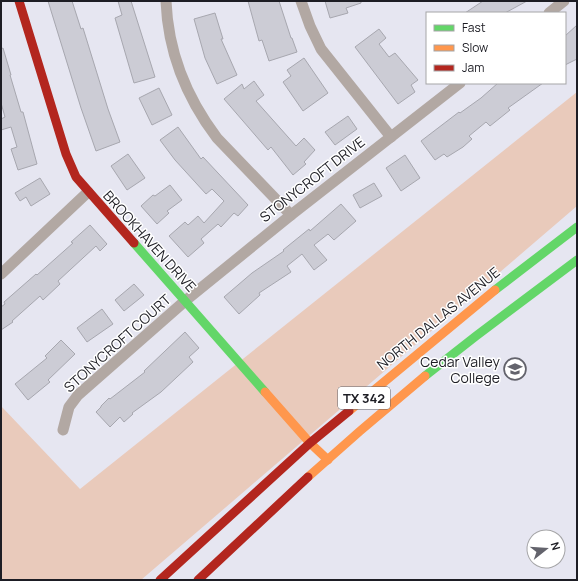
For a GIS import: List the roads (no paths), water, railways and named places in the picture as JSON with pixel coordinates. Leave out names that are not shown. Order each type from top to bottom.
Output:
[{"type":"main road","name":"BROOKHAVEN DRIVE","points":[[19,1],[66,154],[76,178],[310,443],[328,460]]},
{"type":"main road","name":"NORTH DALLAS AVENUE","points":[[160,580],[310,443],[477,304],[577,227]]},
{"type":"main road","name":"TX 342","points":[[198,580],[328,460],[416,383],[501,316],[577,260]]},
{"type":"street","points":[[166,1],[166,21],[173,52],[190,96],[217,138],[291,215]]},
{"type":"street","points":[[301,1],[310,26],[321,49],[391,137]]},
{"type":"street","points":[[550,12],[564,1]]},
{"type":"street","name":"STONYCROFT DRIVE","points":[[185,301],[291,215],[459,84]]},
{"type":"street","points":[[1,274],[88,192]]},
{"type":"street","name":"STONYCROFT COURT","points":[[63,430],[69,407],[78,396],[185,301]]},
{"type":"place","name":"Cedar Valley College","points":[[515,369]]}]
